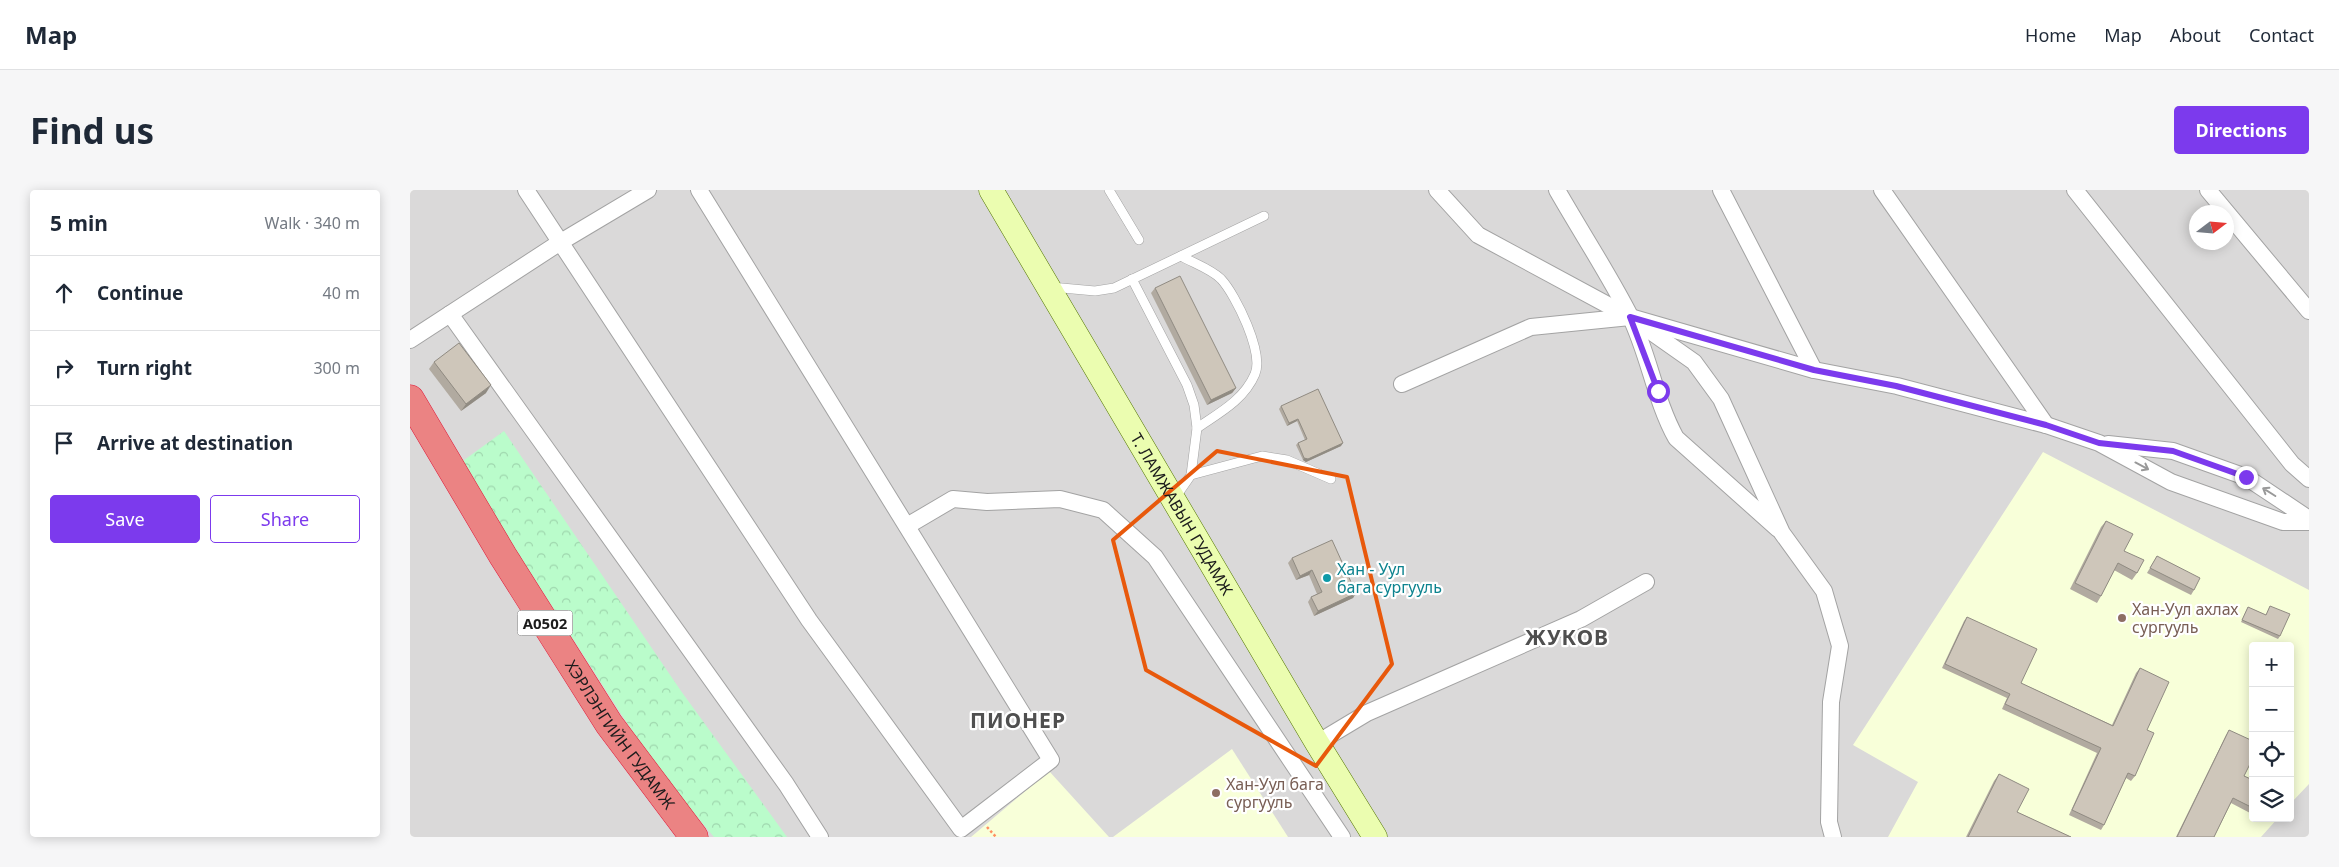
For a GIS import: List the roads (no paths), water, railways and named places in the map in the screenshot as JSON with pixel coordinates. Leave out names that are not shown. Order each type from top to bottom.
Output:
[{"type":"highway","name":"ХЭРЛЭНГИЙН ГУДАМЖ","points":[[410,400],[503,556],[609,724],[694,837]]},
{"type":"street","points":[[526,190],[559,243],[809,620],[961,829],[1051,760],[700,190]]},
{"type":"street","points":[[410,340],[559,243],[648,190]]},
{"type":"street","name":"Т. ЛАМЖАВЫН ГУДАМЖ","points":[[992,190],[1317,743],[1376,837]]},
{"type":"street","points":[[1437,190],[1478,235],[1630,317],[1694,362],[1721,398],[1782,533],[1824,591],[1840,646],[1831,702],[1829,822],[1833,837]]},
{"type":"street","points":[[1557,190],[1630,317],[1652,373],[1668,423],[1676,438],[1782,533]]},
{"type":"street","points":[[1722,190],[1814,370]]},
{"type":"street","points":[[1882,190],[2046,425]]},
{"type":"street","points":[[2074,190],[2292,464],[2309,479]]},
{"type":"street","points":[[2208,190],[2309,311]]},
{"type":"street","points":[[450,314],[786,784],[820,837]]},
{"type":"street","points":[[1402,384],[1531,327],[1630,317],[1814,370],[1896,386],[2046,425],[2099,443],[2171,482],[2283,522],[2309,520]]},
{"type":"street","points":[[2099,443],[2173,451],[2246,477],[2309,520]]},
{"type":"street","points":[[907,526],[953,499],[987,502],[1060,499],[1103,510],[1155,557],[1342,837]]},
{"type":"street","points":[[1317,743],[1367,713],[1581,619],[1646,582]]},
{"type":"lane","points":[[1109,190],[1139,240]]},
{"type":"lane","points":[[1049,287],[1095,291],[1114,288],[1264,216]]},
{"type":"lane","points":[[1181,256],[1220,278],[1241,310],[1255,352],[1256,373],[1236,403],[1197,428]]},
{"type":"lane","points":[[1132,279],[1188,385],[1194,405],[1197,428],[1191,475],[1174,500]]},
{"type":"lane","points":[[1191,475],[1262,456],[1287,460],[1331,479]]},
{"type":"place","name":"Хан - Уул бага сургууль","points":[[1327,578]]},
{"type":"place","name":"Хан-Уул ахлах сургууль","points":[[2122,618]]},
{"type":"place","name":"Хан-Уул бага сургууль","points":[[1216,793]]},
{"type":"district","name":"ЖУКОВ","points":[[1567,637]]},
{"type":"district","name":"ПИОНЕР","points":[[1018,720]]}]
